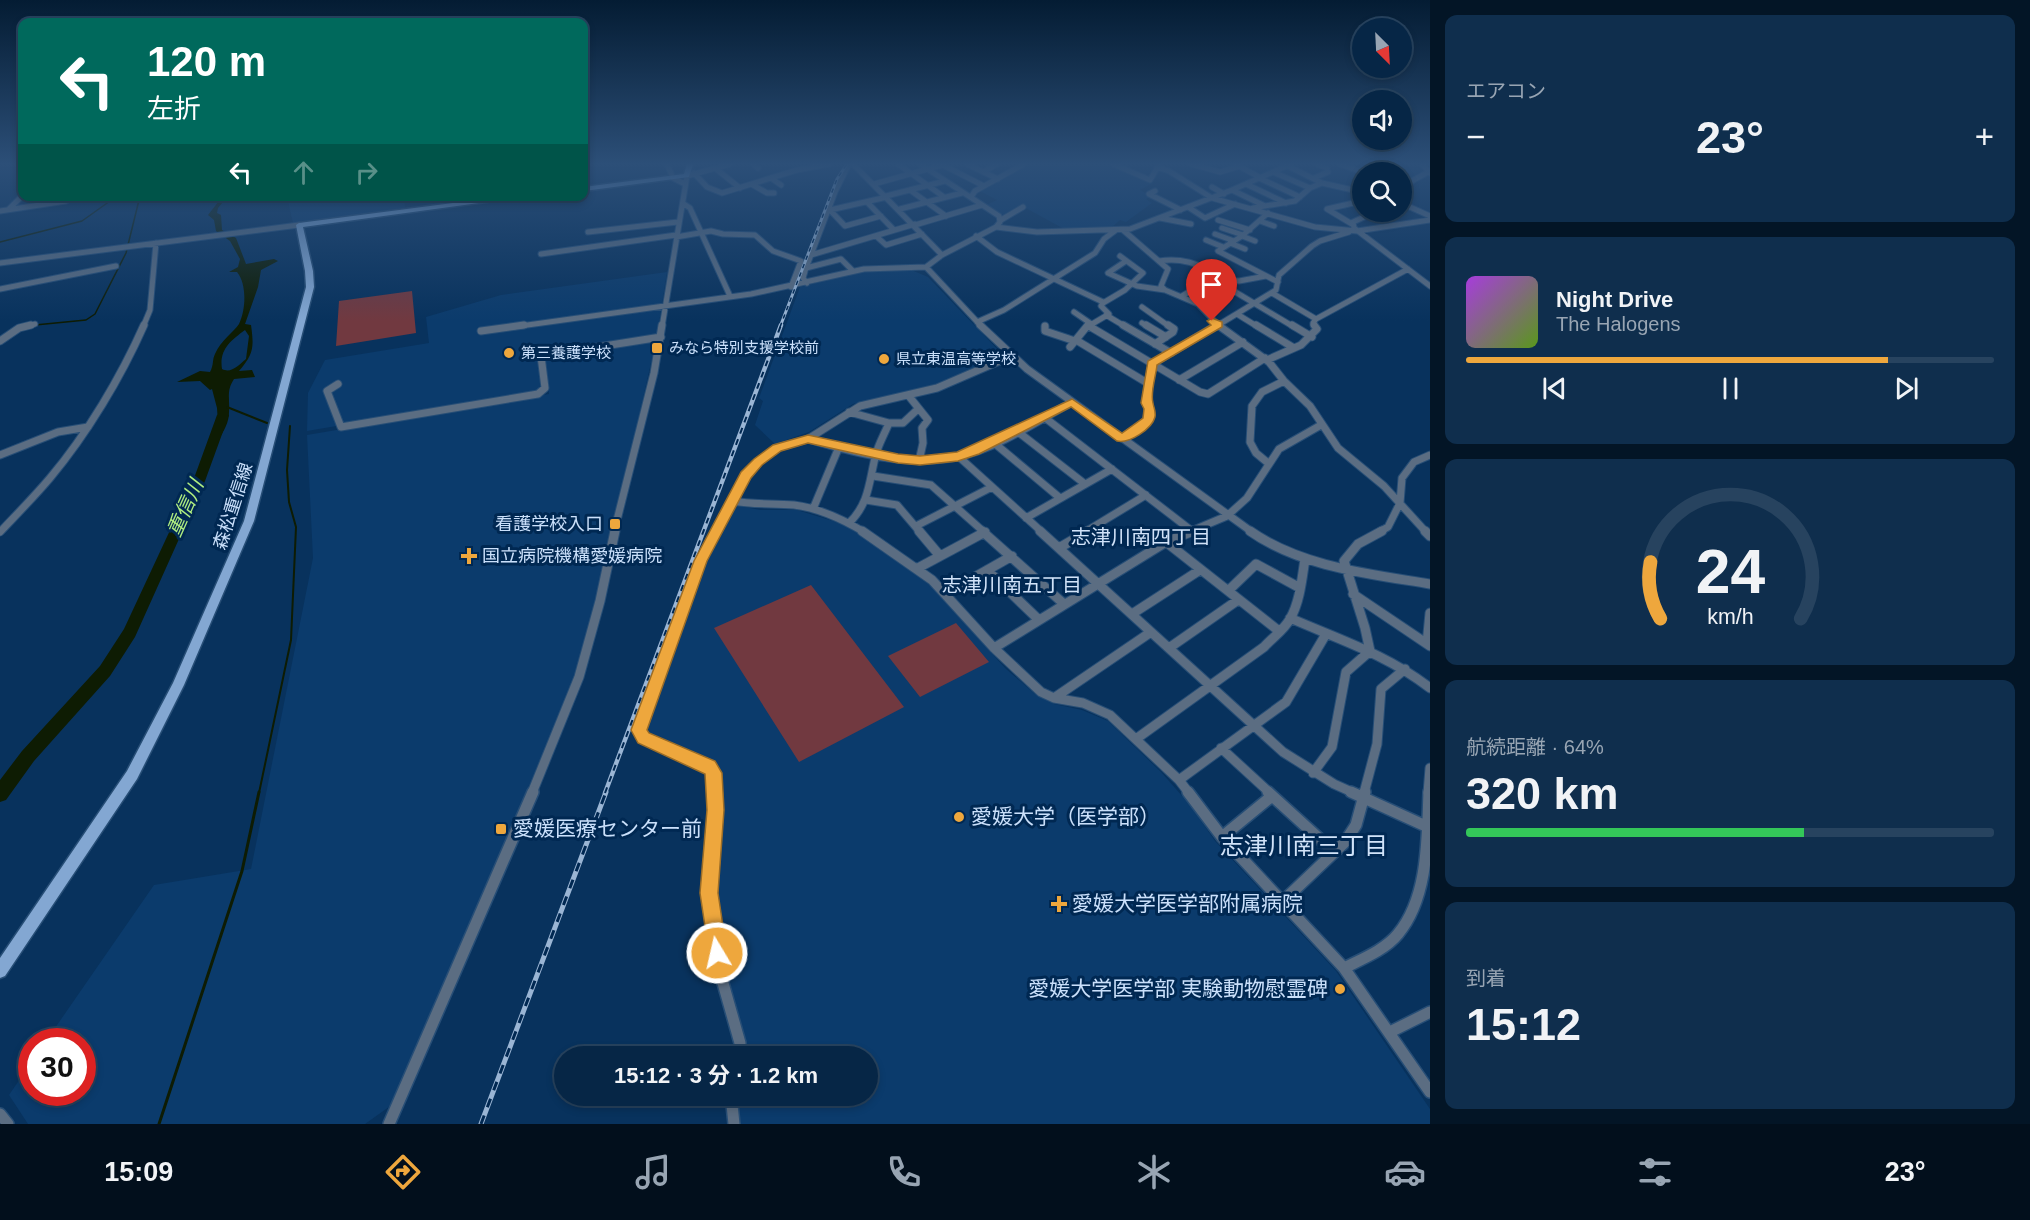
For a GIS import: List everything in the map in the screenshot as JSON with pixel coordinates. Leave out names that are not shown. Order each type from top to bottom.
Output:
[{"type":"main road","points":[[293,226],[367,216]]},
{"type":"main road","name":"森松重信線","points":[[0,971],[132,775],[178,685],[241,544],[310,287],[309,271],[293,226]]},
{"type":"street","points":[[387,1122],[560,728],[579,678],[600,601],[661,337],[680,216]]},
{"type":"street","points":[[693,216],[730,296]]},
{"type":"street","points":[[807,283],[803,278],[806,268],[827,216]]},
{"type":"street","points":[[836,216],[845,226],[879,216]]},
{"type":"street","points":[[881,216],[894,230]]},
{"type":"street","points":[[907,216],[942,255]]},
{"type":"street","points":[[811,255],[944,216]]},
{"type":"street","points":[[997,216],[1001,220]]},
{"type":"street","points":[[481,331],[791,287],[853,271],[926,267],[942,255],[996,227],[1007,216]]},
{"type":"street","points":[[977,322],[1004,310],[1095,253],[1104,239],[1120,230],[1164,216]]},
{"type":"street","points":[[1265,216],[1250,230],[1218,250],[1278,282]]},
{"type":"street","points":[[1280,216],[1315,227],[1349,232]]},
{"type":"street","points":[[1340,216],[1430,286]]},
{"type":"street","points":[[1160,218],[1191,224]]},
{"type":"street","points":[[1152,364],[1272,293],[1276,290],[1280,274],[1312,246],[1328,238],[1349,232],[1430,218]]},
{"type":"street","points":[[1218,220],[1250,230]]},
{"type":"street","points":[[1260,221],[1274,226]]},
{"type":"street","points":[[588,232],[678,222]]},
{"type":"street","points":[[1352,224],[1356,222]]},
{"type":"street","points":[[0,263],[293,226]]},
{"type":"street","points":[[996,227],[1037,232],[1120,230],[1168,269],[1161,286],[1162,300]]},
{"type":"street","points":[[1222,228],[1255,241]]},
{"type":"street","points":[[541,254],[711,231],[723,234],[755,235],[773,251],[801,261],[791,287]]},
{"type":"street","points":[[876,236],[886,245],[922,234]]},
{"type":"street","points":[[1215,234],[1245,249]]},
{"type":"street","points":[[976,237],[997,252],[1103,302]]},
{"type":"street","points":[[1206,240],[1223,247]]},
{"type":"street","points":[[0,532],[50,478],[88,427],[129,359],[150,310],[156,243]]},
{"type":"street","points":[[1070,347],[1090,324],[1109,314],[1101,306],[1103,302],[1133,284],[1143,273],[1120,256]]},
{"type":"street","points":[[806,268],[841,259],[853,271]]},
{"type":"street","points":[[1159,261],[1169,259],[1189,261],[1217,274],[1207,285],[1188,291],[1182,296]]},
{"type":"street","points":[[1126,261],[1108,273],[1133,284],[1182,296],[1198,304],[1219,325],[1266,359],[1284,381],[1310,406],[1338,448],[1373,476],[1430,536]]},
{"type":"street","points":[[0,289],[116,266]]},
{"type":"street","points":[[926,267],[1011,356],[1227,516],[1280,549],[1305,559],[1345,569],[1430,584]]},
{"type":"street","points":[[1074,312],[1152,364],[1200,392],[1208,394],[1266,359],[1289,353],[1312,337],[1317,329],[1313,323],[1316,319],[1407,269]]},
{"type":"street","points":[[1212,278],[1225,282],[1258,279],[1266,276]]},
{"type":"street","points":[[1212,278],[1312,337]]},
{"type":"street","points":[[1198,304],[1228,288]]},
{"type":"street","points":[[1272,293],[1316,319]]},
{"type":"street","points":[[1142,307],[1174,329],[1155,344]]},
{"type":"street","points":[[1237,314],[1294,348]]},
{"type":"street","points":[[1106,315],[1171,353]]},
{"type":"street","points":[[1142,323],[1166,337]]},
{"type":"street","points":[[0,340],[19,328],[35,324]]},
{"type":"street","points":[[1045,326],[1045,331],[1076,340],[1149,384]]},
{"type":"street","points":[[338,384],[327,391],[340,427],[538,393],[545,388],[541,356],[661,337]]},
{"type":"street","points":[[1179,380],[1244,342]]},
{"type":"street","points":[[742,1046],[728,1006],[713,932],[709,893],[716,810],[713,773],[710,767],[643,738],[639,730],[701,561],[746,475],[758,462],[777,448],[808,439],[860,406],[937,388],[1011,356]]},
{"type":"street","points":[[1122,438],[1135,432],[1148,419],[1150,409],[1147,403],[1152,364]]},
{"type":"street","points":[[1268,463],[1253,449],[1248,439],[1252,406],[1256,398],[1267,388],[1284,381]]},
{"type":"street","points":[[908,395],[928,420],[922,428],[923,443],[920,461]]},
{"type":"street","points":[[808,439],[839,447],[920,461],[958,456],[1017,431],[1072,402]]},
{"type":"street","points":[[849,412],[888,423],[903,423],[918,409]]},
{"type":"street","points":[[1044,417],[1192,531]]},
{"type":"street","points":[[849,523],[862,513],[873,476],[876,454],[888,423]]},
{"type":"street","points":[[994,648],[1166,542],[1227,516],[1247,498],[1268,463],[1287,443],[1321,425]]},
{"type":"street","points":[[0,455],[58,432],[88,427]]},
{"type":"street","points":[[1017,431],[1085,484]]},
{"type":"street","points":[[993,442],[1060,498]]},
{"type":"street","points":[[813,509],[839,447]]},
{"type":"street","points":[[1370,651],[1368,633],[1352,594],[1344,561],[1358,544],[1388,527],[1400,503],[1402,478],[1414,462],[1430,454]]},
{"type":"street","points":[[958,456],[1283,752],[1313,773],[1429,827]]},
{"type":"street","points":[[1026,518],[1112,469]]},
{"type":"street","points":[[873,476],[931,485],[1064,604]]},
{"type":"street","points":[[916,526],[992,487]]},
{"type":"street","points":[[1059,548],[1146,495]]},
{"type":"street","points":[[866,500],[897,505],[940,556]]},
{"type":"street","points":[[733,501],[754,505],[794,505],[813,509],[849,523],[918,568],[994,648],[1041,692],[1054,698],[1083,703],[1110,715],[1179,780],[1222,837],[1344,968],[1430,1092]]},
{"type":"street","points":[[918,568],[985,532]]},
{"type":"street","points":[[1166,542],[1279,632]]},
{"type":"street","points":[[945,594],[1012,556]]},
{"type":"street","points":[[1136,739],[1264,647],[1279,632],[1290,618],[1300,588],[1305,559]]},
{"type":"street","points":[[1228,591],[1256,564],[1300,588]]},
{"type":"street","points":[[987,570],[1039,620]]},
{"type":"street","points":[[1132,614],[1200,570]]},
{"type":"street","points":[[1352,594],[1428,645]]},
{"type":"street","points":[[1168,648],[1238,600]]},
{"type":"street","points":[[1428,645],[1430,613]]},
{"type":"street","points":[[1290,618],[1370,651],[1405,669],[1430,688]]},
{"type":"street","points":[[1054,698],[1151,632]]},
{"type":"street","points":[[1179,780],[1252,725],[1287,702],[1326,634]]},
{"type":"street","points":[[1313,773],[1332,747],[1346,672],[1370,651]]},
{"type":"street","points":[[1283,901],[1345,842],[1356,825],[1377,744],[1381,689],[1405,669]]},
{"type":"street","points":[[1221,748],[1334,852]]},
{"type":"street","points":[[1344,968],[1383,947],[1400,932],[1418,899],[1429,827],[1430,768]]},
{"type":"street","points":[[1222,837],[1272,796]]},
{"type":"street","points":[[1390,1032],[1430,1012]]},
{"type":"street","points":[[732,1106],[734,1124]]},
{"type":"street","points":[[0,1114],[8,1124]]},
{"type":"shaded area","points":[[210,216],[221,216],[222,230],[236,238],[246,264],[274,259],[278,261],[261,270],[258,287],[245,324],[251,325],[252,345],[248,360],[239,371],[252,370],[255,377],[234,379],[229,391],[228,420],[219,439],[217,408],[212,389],[210,390],[200,381],[177,382],[200,371],[210,372],[214,356],[224,340],[239,324],[243,312],[243,283],[237,272],[229,272],[238,267],[240,259],[230,241],[216,231],[214,220]],"holes":[[[245,330],[249,336],[246,359],[232,370],[222,369],[224,351]]]},
{"type":"shaded area","points":[[291,216],[342,216],[293,223]]},
{"type":"shaded area","points":[[1041,216],[1134,216],[1126,222],[1120,220],[1111,228],[1066,230]]},
{"type":"shaded area","name":"県立東温高等学校","points":[[909,269],[928,277],[1003,355],[935,384],[853,404],[809,432],[775,444],[755,425],[763,401],[759,398],[800,287],[860,272]]},
{"type":"shaded area","points":[[667,272],[657,336],[537,354],[542,388],[537,392],[307,431],[308,393],[325,360],[429,343],[426,317],[501,295]]},
{"type":"shaded area","points":[[412,291],[416,333],[336,346],[339,301]]},
{"type":"shaded area","points":[[656,341],[597,601],[576,676],[559,722],[393,1104],[365,1124],[28,1124],[9,1095],[18,1082],[18,1106],[96,1106],[96,1028],[55,1028],[154,885],[251,869],[313,558],[307,435],[549,394],[544,358]]},
{"type":"shaded area","name":"愛媛大学（医学部）","points":[[733,505],[761,510],[797,510],[843,524],[874,543],[928,583],[1006,669],[1035,694],[1054,704],[1082,710],[1108,721],[1161,772],[1190,805],[1215,841],[1336,971],[1430,1109],[1430,1124],[741,1124],[737,1106],[878,1106],[878,1046],[746,1046],[726,978],[715,925],[713,890],[721,826],[715,764],[646,736],[644,732],[704,562]]},
{"type":"shaded area","points":[[811,585],[904,707],[799,762],[714,628]]},
{"type":"shaded area","points":[[956,623],[989,662],[920,697],[888,656]]},
{"type":"waterway","points":[[0,242],[82,221],[88,216]]},
{"type":"waterway","points":[[35,325],[86,320],[95,314],[126,253],[135,216]]},
{"type":"waterway","points":[[227,407],[267,423]]},
{"type":"waterway","name":"重信川","points":[[0,794],[28,756],[105,671],[130,633],[199,481],[223,415]]},
{"type":"waterway","points":[[259,793],[291,640],[296,527],[289,502],[287,470],[290,426]]},
{"type":"waterway","points":[[159,1124],[242,871],[259,792]]},
{"type":"railway","points":[[780,327],[823,216]]},
{"type":"railway","points":[[605,793],[781,325]]},
{"type":"railway","points":[[481,1124],[606,792]]},
{"type":"place","name":"みなら特別支援学校前","points":[[657,348]]},
{"type":"place","name":"第三養護学校","points":[[509,353]]},
{"type":"place","name":"県立東温高等学校","points":[[884,359]]},
{"type":"place","name":"看護学校入口","points":[[615,524]]},
{"type":"place","name":"国立病院機構愛媛病院","points":[[469,556]]},
{"type":"place","name":"愛媛大学（医学部）","points":[[959,817]]},
{"type":"place","name":"愛媛医療センター前","points":[[501,829]]},
{"type":"place","name":"愛媛大学医学部附属病院","points":[[1059,904]]},
{"type":"place","name":"愛媛大学医学部 実験動物慰霊碑","points":[[1340,989]]},
{"type":"district","name":"志津川南四丁目","points":[[1141,537]]},
{"type":"district","name":"志津川南五丁目","points":[[1012,585]]},
{"type":"district","name":"志津川南三丁目","points":[[1304,846]]},
{"type":"route","points":[[717,953],[709,893],[716,810],[713,773],[710,767],[643,738],[639,730],[701,561],[746,475],[758,462],[777,448],[808,439],[898,459],[920,461],[958,456],[975,451],[1072,402],[1122,438],[1144,425],[1150,414],[1147,403],[1150,366],[1219,325],[1212,321]]}]
